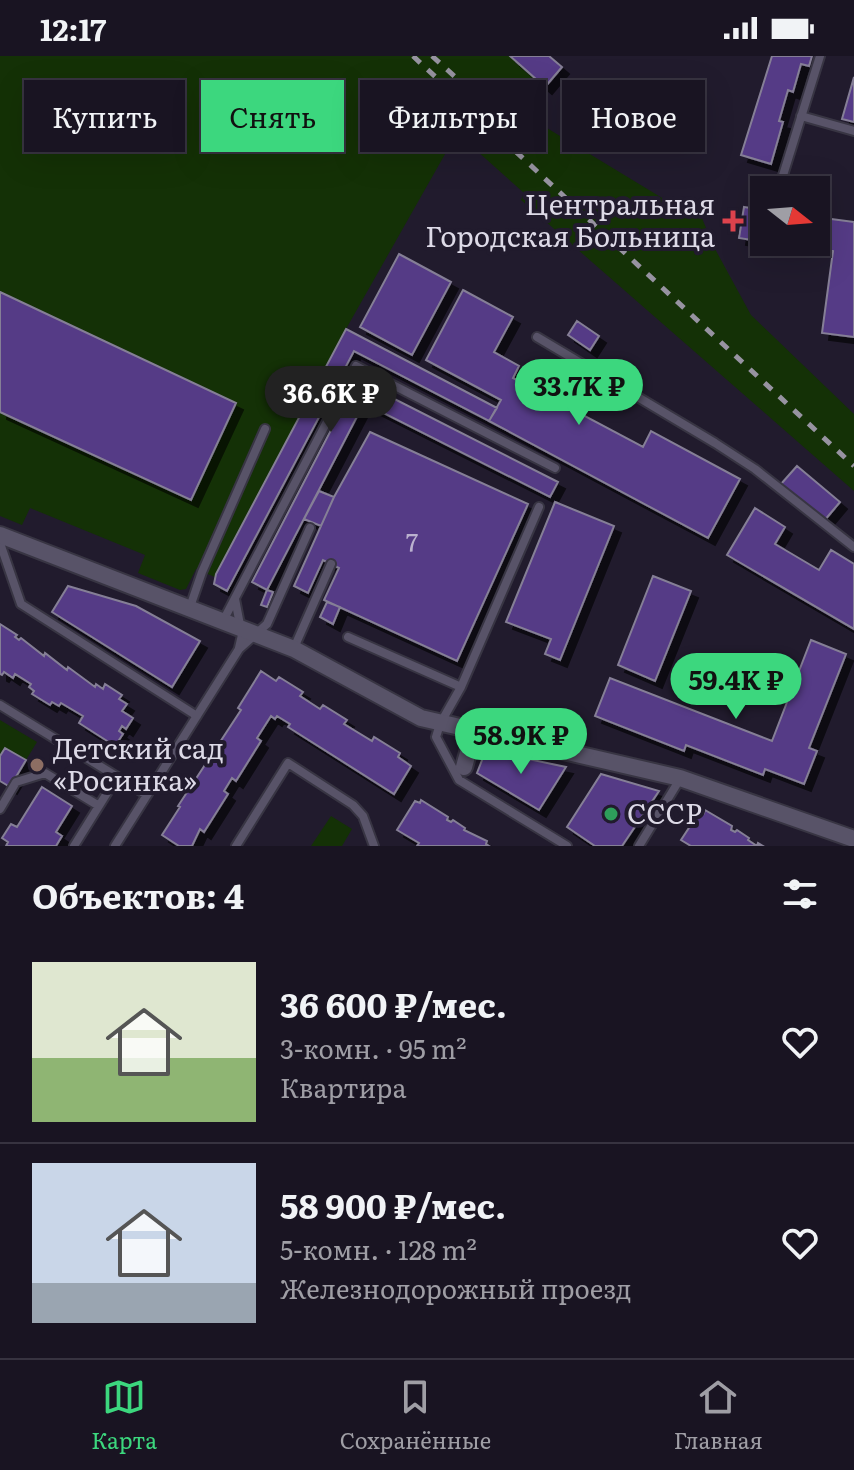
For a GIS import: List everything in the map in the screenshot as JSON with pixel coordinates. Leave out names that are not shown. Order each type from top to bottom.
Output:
[{"type":"street","points":[[0,535],[294,649],[402,710],[440,724],[680,778],[854,839]]},
{"type":"street","points":[[464,767],[471,742]]},
{"type":"lane","points":[[783,176],[820,56]]},
{"type":"lane","points":[[801,116],[854,131]]},
{"type":"lane","points":[[537,337],[755,469],[854,547]]},
{"type":"lane","points":[[223,621],[356,366],[555,468]]},
{"type":"lane","points":[[190,607],[202,572],[265,429]]},
{"type":"lane","points":[[539,507],[436,737],[459,780],[567,846]]},
{"type":"lane","points":[[239,649],[269,619],[310,528]]},
{"type":"lane","points":[[0,543],[21,604],[197,716]]},
{"type":"lane","points":[[294,649],[331,564]]},
{"type":"lane","points":[[115,846],[239,649],[242,640],[235,609],[237,592]]},
{"type":"lane","points":[[348,637],[461,687]]},
{"type":"lane","points":[[0,705],[147,795]]},
{"type":"lane","points":[[236,846],[288,763],[353,805],[363,816],[374,846]]},
{"type":"lane","points":[[0,809],[16,782],[45,773],[99,806]]},
{"type":"lane","points":[[74,846],[117,777]]},
{"type":"lane","points":[[639,846],[680,778]]},
{"type":"green space","points":[[0,56],[510,56],[537,80],[360,80],[360,152],[446,152],[346,329],[217,578],[196,569],[186,589],[180,590],[138,573],[145,555],[30,508],[22,525],[0,516]]},
{"type":"green space","points":[[546,127],[562,137],[562,152],[586,152],[677,207],[694,199],[714,247],[751,315],[854,414],[854,491],[521,200],[524,193],[478,152],[546,152]]},
{"type":"green space","points":[[0,720],[37,742],[26,760],[5,748],[0,756]]},
{"type":"green space","points":[[331,816],[352,829],[342,846],[311,846]]},
{"type":"building","points":[[510,56],[549,56],[562,67],[546,86],[546,80],[537,80]]},
{"type":"building","points":[[772,56],[812,56],[809,66],[801,64],[793,92],[788,90],[771,164],[741,155]]},
{"type":"building","points":[[854,77],[854,122],[842,119]]},
{"type":"building","points":[[744,207],[750,208],[750,240],[739,238]]},
{"type":"building","points":[[830,219],[854,222],[854,337],[822,333],[833,251],[830,251]]},
{"type":"building","points":[[399,254],[451,282],[412,355],[360,327]]},
{"type":"building","points":[[463,290],[513,317],[494,352],[519,366],[513,378],[643,447],[651,431],[740,479],[708,538],[489,421],[501,400],[426,360]]},
{"type":"building","points":[[0,292],[236,403],[191,500],[0,412]]},
{"type":"building","points":[[577,321],[599,336],[590,350],[568,335]]},
{"type":"building","points":[[346,329],[497,408],[489,421],[354,351],[227,591],[214,584],[216,574]]},
{"type":"building","points":[[357,380],[558,482],[550,497],[364,403],[267,590],[252,582]]},
{"type":"building","points":[[370,432],[528,504],[457,661],[324,600],[339,568],[323,560],[308,593],[294,586],[334,497]]},
{"type":"building","points":[[797,466],[840,502],[824,521],[781,484]]},
{"type":"building","points":[[319,491],[334,497],[321,526],[304,519]]},
{"type":"building","points":[[555,502],[614,526],[560,660],[545,654],[551,639],[506,622]]},
{"type":"building","points":[[755,508],[785,527],[775,544],[819,570],[831,550],[854,564],[854,629],[727,555]]},
{"type":"building","points":[[653,576],[691,591],[655,681],[618,665]]},
{"type":"building","points":[[68,586],[136,606],[200,641],[172,687],[52,612]]},
{"type":"building","points":[[267,590],[273,592],[267,607],[261,605]]},
{"type":"building","points":[[327,602],[340,607],[333,624],[320,617]]},
{"type":"building","points":[[0,624],[17,635],[15,637],[19,640],[21,638],[44,656],[45,653],[67,670],[68,667],[95,687],[96,684],[103,689],[105,684],[122,695],[119,699],[127,704],[122,711],[133,718],[126,729],[122,726],[119,731],[123,734],[115,746],[79,723],[83,716],[61,703],[59,706],[52,702],[50,705],[32,694],[31,684],[15,674],[13,678],[4,672],[0,674]]},
{"type":"building","points":[[811,640],[846,654],[809,748],[817,751],[804,784],[765,769],[763,775],[686,745],[684,751],[595,716],[610,678],[772,741]]},
{"type":"building","points":[[261,671],[276,681],[279,677],[303,692],[300,696],[320,709],[323,705],[347,720],[344,724],[400,753],[398,757],[411,766],[394,794],[288,727],[290,724],[271,716],[257,738],[261,741],[236,781],[232,778],[224,791],[228,794],[204,832],[200,829],[192,846],[179,846],[162,835],[241,710],[238,708]]},
{"type":"building","points":[[5,748],[26,760],[10,787],[0,781],[0,756]]},
{"type":"building","points":[[486,750],[566,767],[539,810],[477,773]]},
{"type":"building","points":[[601,774],[659,791],[622,846],[595,846],[567,827]]},
{"type":"building","points":[[42,787],[72,806],[56,832],[62,836],[56,846],[6,846],[8,842],[2,838],[11,824],[17,827]]},
{"type":"building","points":[[421,800],[448,817],[447,820],[453,820],[464,830],[487,841],[489,846],[417,846],[419,843],[397,830],[415,801],[420,803]]},
{"type":"building","points":[[705,810],[757,846],[691,846],[681,840],[700,811],[704,813]]},
{"type":"railway","points":[[413,56],[854,466]]},
{"type":"railway","points":[[432,56],[459,80]]},
{"type":"place","name":"Центральная Городская Больница","points":[[733,221]]},
{"type":"place","name":"Детский сад «Росинка»","points":[[37,765]]},
{"type":"place","name":"СССР","points":[[611,814]]}]
